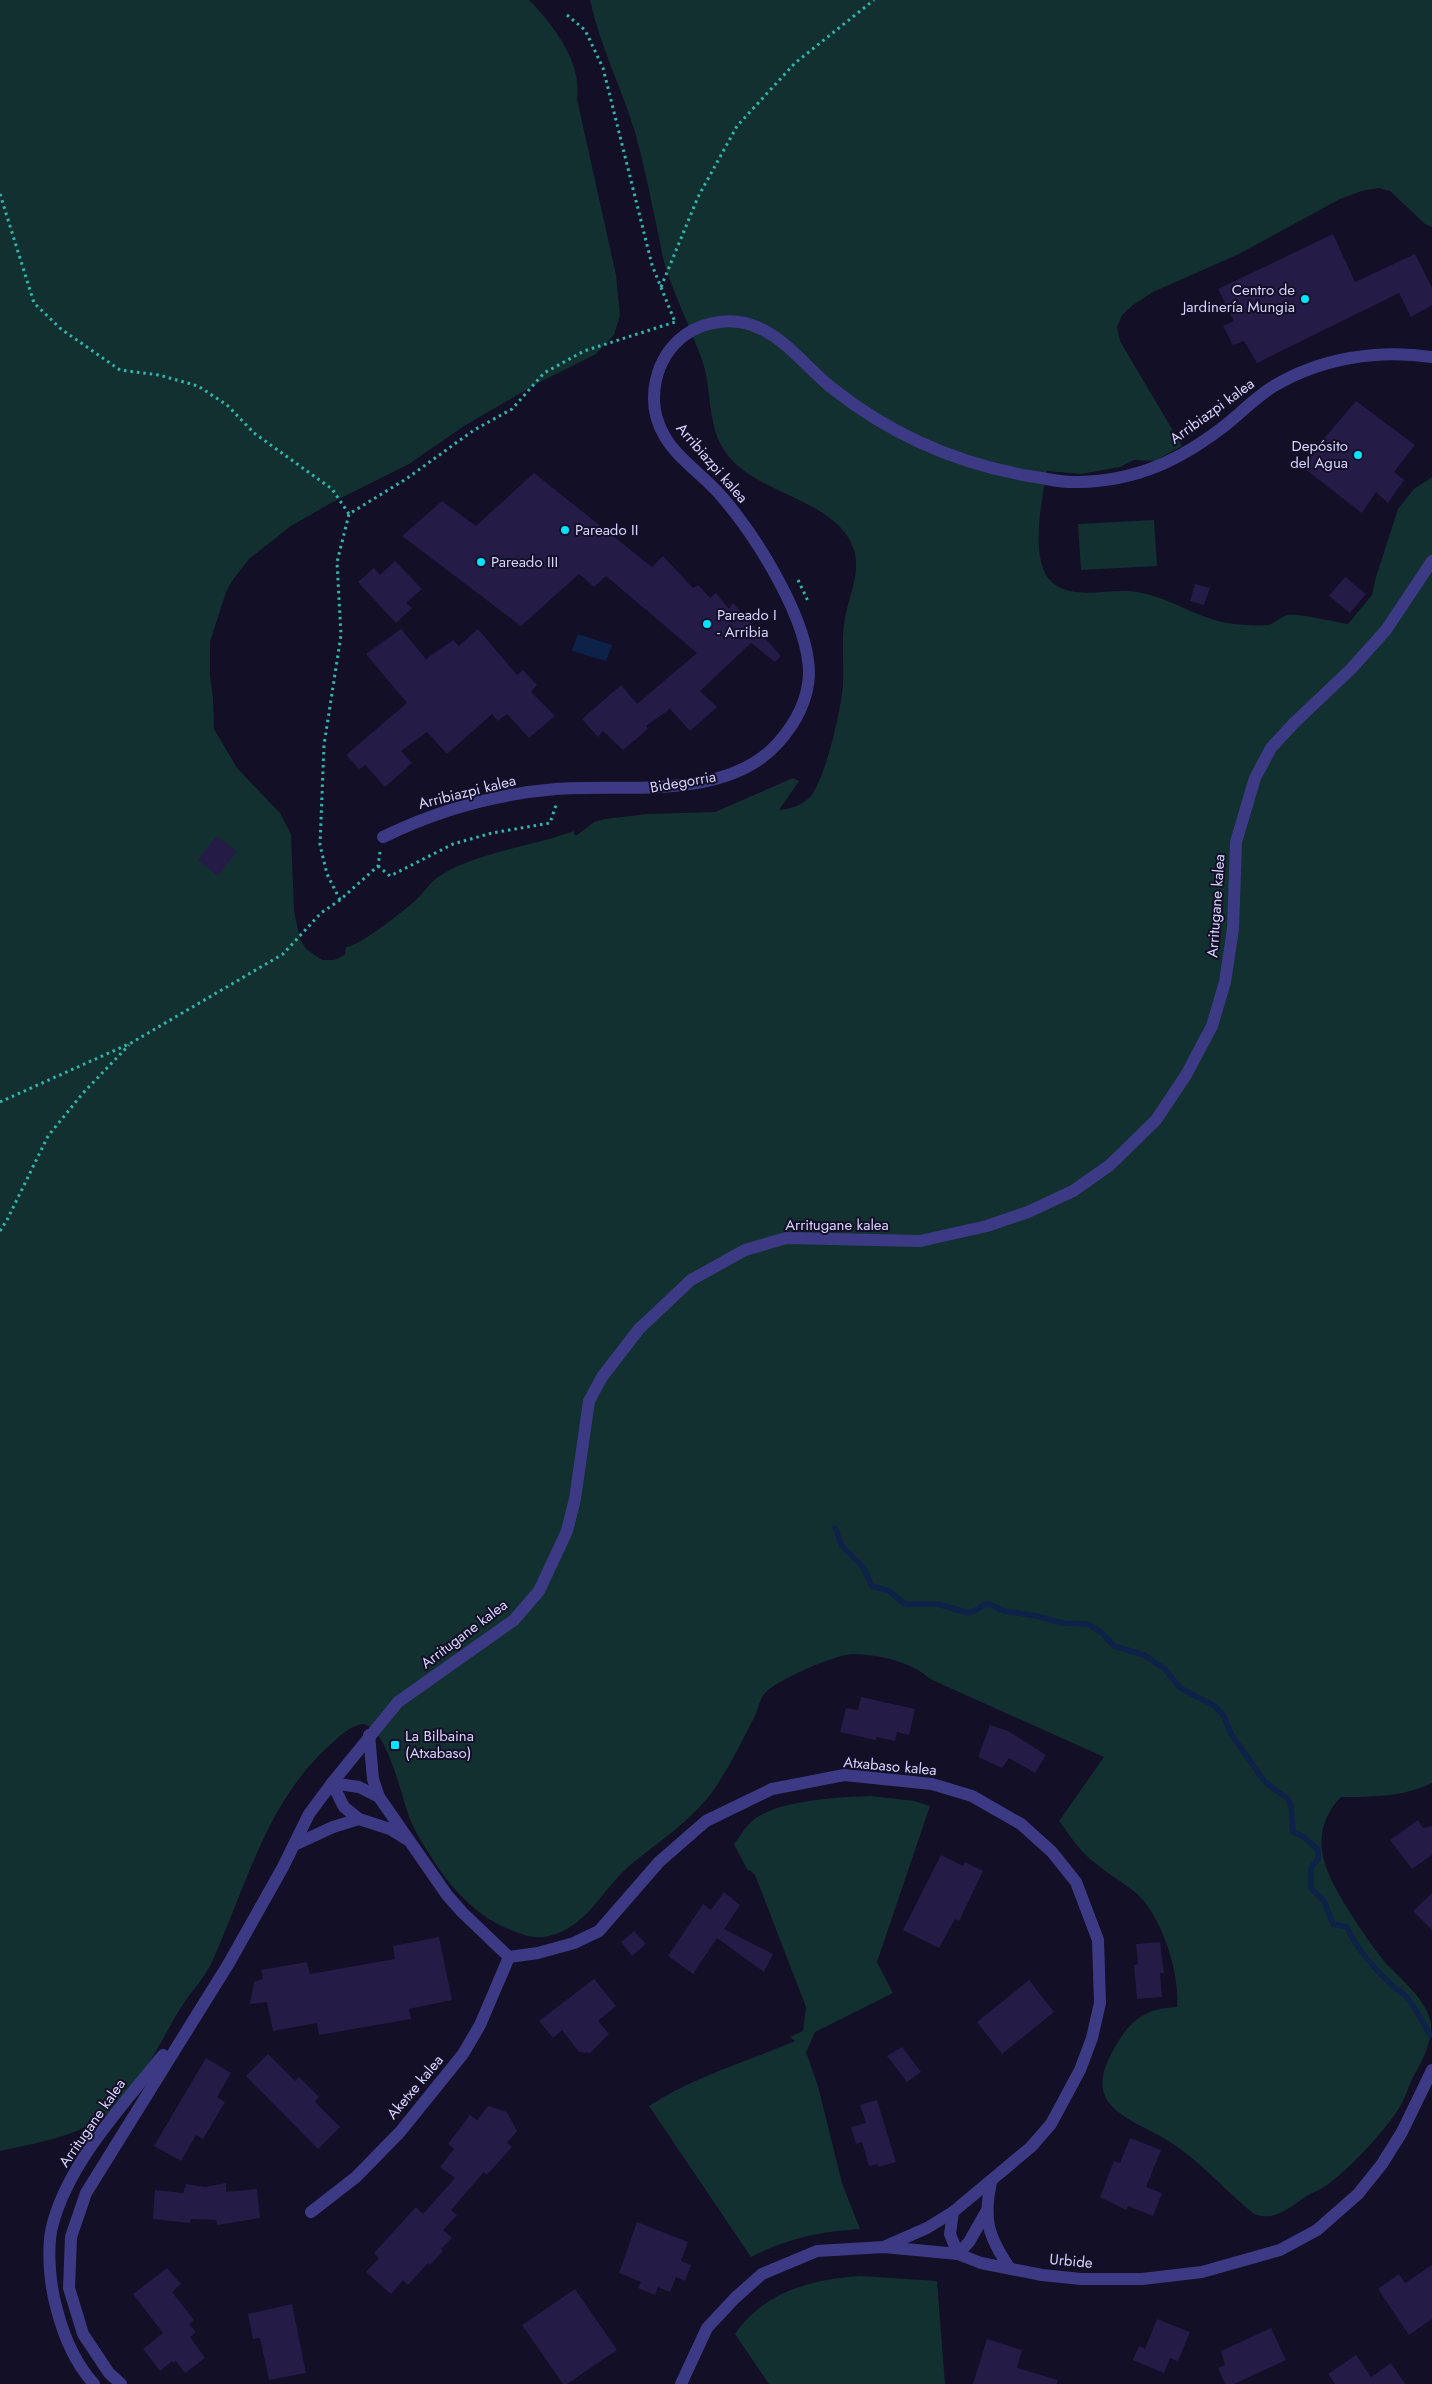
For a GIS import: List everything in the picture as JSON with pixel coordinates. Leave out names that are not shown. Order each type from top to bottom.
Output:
[{"type":"street","name":"Arribiazpi kalea","points":[[382,837],[410,823],[501,796],[559,789],[650,788],[712,779],[748,767],[776,747],[795,722],[804,700],[809,678],[807,654],[799,627],[783,591],[751,534],[722,497],[666,440],[657,421],[654,381],[666,355],[684,336],[706,324],[733,321],[760,328],[780,341],[829,386],[865,413],[900,434],[955,457],[993,470],[1071,482],[1121,478],[1156,468],[1191,451],[1273,386],[1305,372],[1348,358],[1377,354],[1406,353],[1432,358]]},
{"type":"street","name":"Arritugane kalea","points":[[122,2384],[108,2373],[83,2334],[69,2288],[71,2237],[86,2193],[229,1964],[294,1845],[308,1814],[398,1702],[514,1620],[539,1591],[567,1531],[575,1499],[589,1401],[602,1377],[638,1329],[691,1280],[745,1250],[786,1238],[920,1241],[987,1226],[1028,1212],[1073,1191],[1110,1165],[1156,1120],[1186,1076],[1212,1026],[1225,982],[1233,929],[1236,842],[1256,778],[1271,748],[1294,723],[1351,669],[1386,630],[1432,561]]},
{"type":"street","points":[[370,1735],[373,1779],[379,1797],[462,1912],[509,1957]]},
{"type":"street","name":"Atxabaso kalea","points":[[509,1957],[538,1954],[574,1943],[599,1931],[659,1862],[706,1821],[772,1789],[844,1775],[932,1784],[972,1796],[1021,1824],[1052,1852],[1076,1882],[1098,1940],[1100,2004],[1092,2038],[1080,2070],[1051,2124],[1031,2147],[953,2212],[927,2228],[884,2247]]},
{"type":"street","points":[[332,1783],[359,1787],[379,1797]]},
{"type":"street","points":[[332,1783],[344,1807],[359,1819],[390,1829],[410,1841]]},
{"type":"street","points":[[294,1845],[333,1827],[359,1819]]},
{"type":"street","name":"Aketxe kalea","points":[[311,2212],[356,2177],[400,2132],[464,2054],[480,2025],[509,1957]]},
{"type":"street","name":"Arritugane kalea","points":[[94,2384],[83,2372],[62,2332],[52,2293],[50,2257],[52,2225],[64,2192],[98,2137],[200,2008]]},
{"type":"street","name":"Urbide","points":[[681,2384],[707,2328],[735,2298],[762,2274],[817,2251],[884,2247],[958,2254],[981,2263],[1042,2275],[1081,2279],[1142,2279],[1202,2272],[1280,2250],[1317,2230],[1358,2194],[1382,2164],[1402,2132],[1432,2070]]},
{"type":"street","points":[[991,2182],[986,2212],[990,2234],[1009,2267]]},
{"type":"street","points":[[953,2212],[950,2234],[958,2254],[969,2242],[986,2212]]},
{"type":"path","points":[[661,287],[698,197],[737,126],[796,63],[874,0]]},
{"type":"path","points":[[567,15],[585,30],[603,68],[652,265],[676,322],[684,336]]},
{"type":"path","points":[[0,194],[34,303],[61,329],[120,370],[159,375],[198,386],[226,405],[254,434],[332,489],[349,514],[348,528],[337,562],[341,635],[324,745],[320,845],[327,874],[340,900]]},
{"type":"path","points":[[349,514],[406,479],[474,430],[512,409],[544,373],[584,351],[676,322]]},
{"type":"path","points":[[796,577],[805,592],[810,608]]},
{"type":"path","points":[[0,1102],[131,1043],[283,954],[321,913],[340,900],[378,866],[390,876],[423,857],[453,844],[492,833],[550,823],[557,800]]},
{"type":"path","points":[[0,1230],[7,1220],[48,1136],[83,1093],[131,1043]]},
{"type":"green space","points":[[0,0],[529,0],[556,33],[571,59],[578,86],[577,99],[616,275],[620,315],[614,335],[596,354],[538,383],[464,426],[409,464],[331,503],[291,526],[249,559],[232,581],[226,592],[210,642],[210,676],[214,729],[237,768],[280,813],[291,834],[294,911],[300,939],[306,949],[322,960],[334,960],[345,955],[346,947],[352,946],[371,935],[404,910],[433,881],[463,864],[481,857],[574,831],[574,835],[577,835],[594,822],[605,819],[648,814],[715,812],[793,778],[799,781],[779,810],[799,805],[809,798],[815,789],[832,744],[842,694],[844,626],[854,584],[856,559],[854,550],[845,532],[831,518],[754,478],[737,465],[724,450],[719,440],[712,417],[702,360],[666,269],[635,132],[599,34],[590,0],[1432,0],[1432,227],[1425,224],[1390,191],[1379,188],[1362,191],[1340,199],[1239,254],[1153,292],[1133,305],[1122,315],[1117,327],[1120,341],[1182,446],[1155,461],[1134,460],[1120,467],[1081,474],[1047,471],[1039,527],[1040,557],[1043,569],[1049,579],[1057,586],[1067,590],[1090,593],[1137,592],[1221,622],[1234,624],[1268,625],[1285,616],[1293,615],[1309,616],[1348,624],[1372,595],[1398,509],[1414,489],[1432,477],[1432,1783],[1399,1794],[1341,1797],[1330,1812],[1323,1827],[1322,1842],[1323,1857],[1335,1887],[1383,1960],[1424,2005],[1431,2023],[1431,2030],[1423,2059],[1396,2113],[1370,2146],[1325,2187],[1305,2197],[1281,2213],[1268,2216],[1254,2214],[1193,2158],[1162,2137],[1125,2117],[1110,2104],[1105,2096],[1102,2082],[1105,2068],[1123,2034],[1135,2021],[1150,2012],[1177,2007],[1177,1994],[1176,1979],[1168,1946],[1154,1916],[1146,1904],[1131,1889],[1088,1857],[1059,1821],[1104,1757],[930,1679],[904,1663],[874,1656],[854,1654],[834,1658],[807,1669],[781,1681],[765,1693],[730,1764],[713,1791],[694,1813],[618,1876],[584,1917],[562,1931],[543,1937],[532,1937],[506,1928],[483,1915],[463,1898],[437,1866],[414,1829],[392,1765],[380,1737],[372,1728],[363,1724],[350,1729],[342,1734],[309,1766],[290,1791],[260,1846],[209,1968],[182,2006],[149,2063],[130,2091],[107,2114],[69,2134],[0,2151]]},
{"type":"green space","points":[[1154,520],[1157,566],[1081,570],[1078,524]]},
{"type":"green space","points":[[871,1796],[914,1801],[930,1806],[877,1962],[893,1993],[815,2032],[806,2052],[818,2086],[842,2183],[860,2229],[804,2237],[778,2245],[751,2257],[649,2106],[702,2078],[795,2041],[790,2037],[803,2031],[806,2007],[755,1875],[750,1870],[748,1871],[734,1844],[744,1830],[761,1815],[791,1804],[842,1797]]},
{"type":"green space","points":[[861,2276],[937,2281],[945,2384],[769,2384],[735,2334],[747,2319],[760,2307],[791,2290],[825,2280]]},
{"type":"water","points":[[578,634],[612,645],[606,661],[572,651]]},
{"type":"building","name":"Centro de Jardinería Mungia","points":[[1333,234],[1355,282],[1415,254],[1432,288],[1432,305],[1411,317],[1399,293],[1257,363],[1244,341],[1233,345],[1223,326],[1234,321],[1218,289]]},
{"type":"building","name":"Depósito del Agua","points":[[1356,401],[1415,445],[1394,472],[1404,480],[1388,503],[1376,492],[1362,513],[1301,466]]},
{"type":"building","points":[[534,473],[652,567],[663,556],[693,588],[698,585],[710,598],[716,593],[729,609],[733,603],[781,656],[775,662],[751,643],[700,691],[717,707],[690,731],[670,709],[646,726],[648,729],[623,750],[603,731],[598,737],[582,719],[621,685],[637,704],[697,653],[606,576],[594,587],[579,574],[521,626],[402,536],[442,501],[476,526]]},
{"type":"building","points":[[395,561],[422,589],[406,603],[412,608],[396,623],[358,582],[374,568],[380,575]]},
{"type":"building","points":[[1345,577],[1366,594],[1350,613],[1329,596]]},
{"type":"building","points":[[1195,584],[1210,588],[1204,605],[1190,601]]},
{"type":"building","points":[[401,629],[426,659],[453,640],[459,646],[478,629],[517,675],[523,670],[537,685],[531,692],[555,716],[529,738],[507,714],[498,721],[492,714],[447,754],[427,732],[401,751],[412,763],[385,787],[365,765],[359,769],[346,755],[407,703],[366,654]]},
{"type":"building","points":[[216,836],[237,851],[218,876],[198,860]]},
{"type":"building","points":[[861,1697],[915,1709],[909,1735],[897,1732],[895,1741],[876,1737],[876,1740],[840,1732],[846,1708],[858,1710]]},
{"type":"building","points":[[990,1725],[1008,1731],[1046,1755],[1035,1773],[1009,1758],[1002,1768],[978,1757]]},
{"type":"building","points":[[1418,1820],[1423,1828],[1432,1826],[1432,1855],[1412,1869],[1390,1840]]},
{"type":"building","points":[[941,1855],[963,1866],[965,1862],[983,1871],[959,1921],[955,1919],[939,1948],[903,1930]]},
{"type":"building","points":[[724,1892],[740,1905],[724,1929],[773,1954],[764,1972],[717,1938],[693,1974],[668,1956],[703,1904],[711,1910]]},
{"type":"building","points":[[1432,1893],[1432,1930],[1413,1911]]},
{"type":"building","points":[[634,1931],[646,1944],[632,1956],[621,1942]]},
{"type":"building","points":[[439,1937],[452,2000],[409,2009],[411,2019],[319,2035],[317,2023],[273,2031],[267,2002],[250,2004],[254,1982],[263,1979],[261,1970],[307,1962],[310,1974],[395,1959],[393,1946]]},
{"type":"building","points":[[1160,1942],[1164,1973],[1160,1973],[1162,1997],[1137,1999],[1134,1965],[1138,1964],[1136,1944]]},
{"type":"building","points":[[594,1979],[616,2006],[598,2021],[609,2034],[590,2053],[579,2052],[562,2030],[553,2038],[539,2021]]},
{"type":"building","points":[[1029,1980],[1054,2012],[1002,2054],[977,2022]]},
{"type":"building","points":[[902,2047],[921,2072],[907,2082],[887,2056]]},
{"type":"building","points":[[268,2054],[295,2081],[299,2077],[319,2097],[315,2102],[340,2127],[318,2149],[246,2076]]},
{"type":"building","points":[[206,2058],[231,2073],[217,2097],[225,2102],[203,2139],[196,2135],[181,2161],[154,2146]]},
{"type":"building","points":[[877,2100],[896,2162],[878,2167],[878,2164],[869,2166],[862,2142],[856,2144],[851,2127],[866,2123],[860,2105]]},
{"type":"building","points":[[488,2106],[507,2112],[517,2131],[507,2143],[512,2147],[487,2175],[484,2172],[451,2210],[457,2215],[443,2230],[452,2238],[441,2249],[443,2251],[430,2265],[428,2263],[408,2285],[403,2280],[391,2294],[366,2272],[379,2258],[374,2253],[416,2207],[423,2214],[455,2178],[440,2167],[454,2149],[448,2144],[470,2115],[477,2120]]},
{"type":"building","points":[[1130,2138],[1161,2150],[1146,2187],[1162,2193],[1153,2216],[1128,2206],[1126,2210],[1100,2197],[1114,2161],[1120,2163]]},
{"type":"building","points":[[226,2183],[226,2192],[257,2189],[260,2218],[217,2225],[216,2220],[191,2219],[190,2223],[153,2219],[155,2190],[183,2193],[186,2184],[205,2187]]},
{"type":"building","points":[[637,2222],[688,2242],[681,2261],[691,2265],[685,2281],[676,2277],[670,2292],[658,2287],[655,2295],[638,2288],[641,2282],[619,2273]]},
{"type":"building","points":[[1432,2265],[1432,2319],[1409,2335],[1378,2289],[1399,2274],[1405,2283]]},
{"type":"building","points":[[167,2268],[181,2284],[172,2292],[194,2320],[189,2324],[196,2332],[190,2337],[205,2358],[185,2373],[176,2361],[173,2363],[172,2361],[160,2371],[143,2349],[163,2333],[133,2294]]},
{"type":"building","points":[[575,2289],[617,2350],[567,2384],[563,2384],[522,2325]]},
{"type":"building","points":[[292,2304],[306,2373],[269,2380],[260,2338],[253,2339],[248,2314]]},
{"type":"building","points":[[1157,2319],[1190,2332],[1178,2361],[1170,2358],[1164,2373],[1133,2360],[1139,2346],[1145,2349]]},
{"type":"building","points":[[1271,2328],[1286,2360],[1234,2384],[1225,2384],[1218,2368],[1225,2365],[1221,2351]]},
{"type":"building","points":[[987,2339],[1022,2350],[1017,2368],[1058,2380],[1057,2384],[973,2384]]},
{"type":"building","points":[[1356,2355],[1371,2377],[1391,2363],[1405,2384],[1335,2384],[1328,2374]]},
{"type":"waterway","points":[[835,1528],[842,1546],[863,1567],[872,1586],[889,1591],[905,1604],[938,1604],[968,1613],[989,1604],[1004,1611],[1037,1616],[1062,1623],[1088,1624],[1102,1633],[1114,1646],[1144,1655],[1165,1669],[1180,1688],[1215,1706],[1224,1716],[1231,1734],[1265,1782],[1288,1799],[1291,1805],[1293,1832],[1304,1837],[1318,1850],[1318,1859],[1311,1868],[1311,1888],[1324,1901],[1333,1924],[1347,1927],[1360,1950],[1371,1964],[1409,2000],[1430,2035]]},
{"type":"place","name":"Centro de Jardinería Mungia","points":[[1305,299]]},
{"type":"place","name":"Depósito del Agua","points":[[1358,455]]},
{"type":"place","name":"Pareado II","points":[[565,530]]},
{"type":"place","name":"Pareado III","points":[[481,562]]},
{"type":"place","name":"Pareado I - Arribia","points":[[707,624]]},
{"type":"place","name":"La Bilbaina (Atxabaso)","points":[[395,1745]]}]
